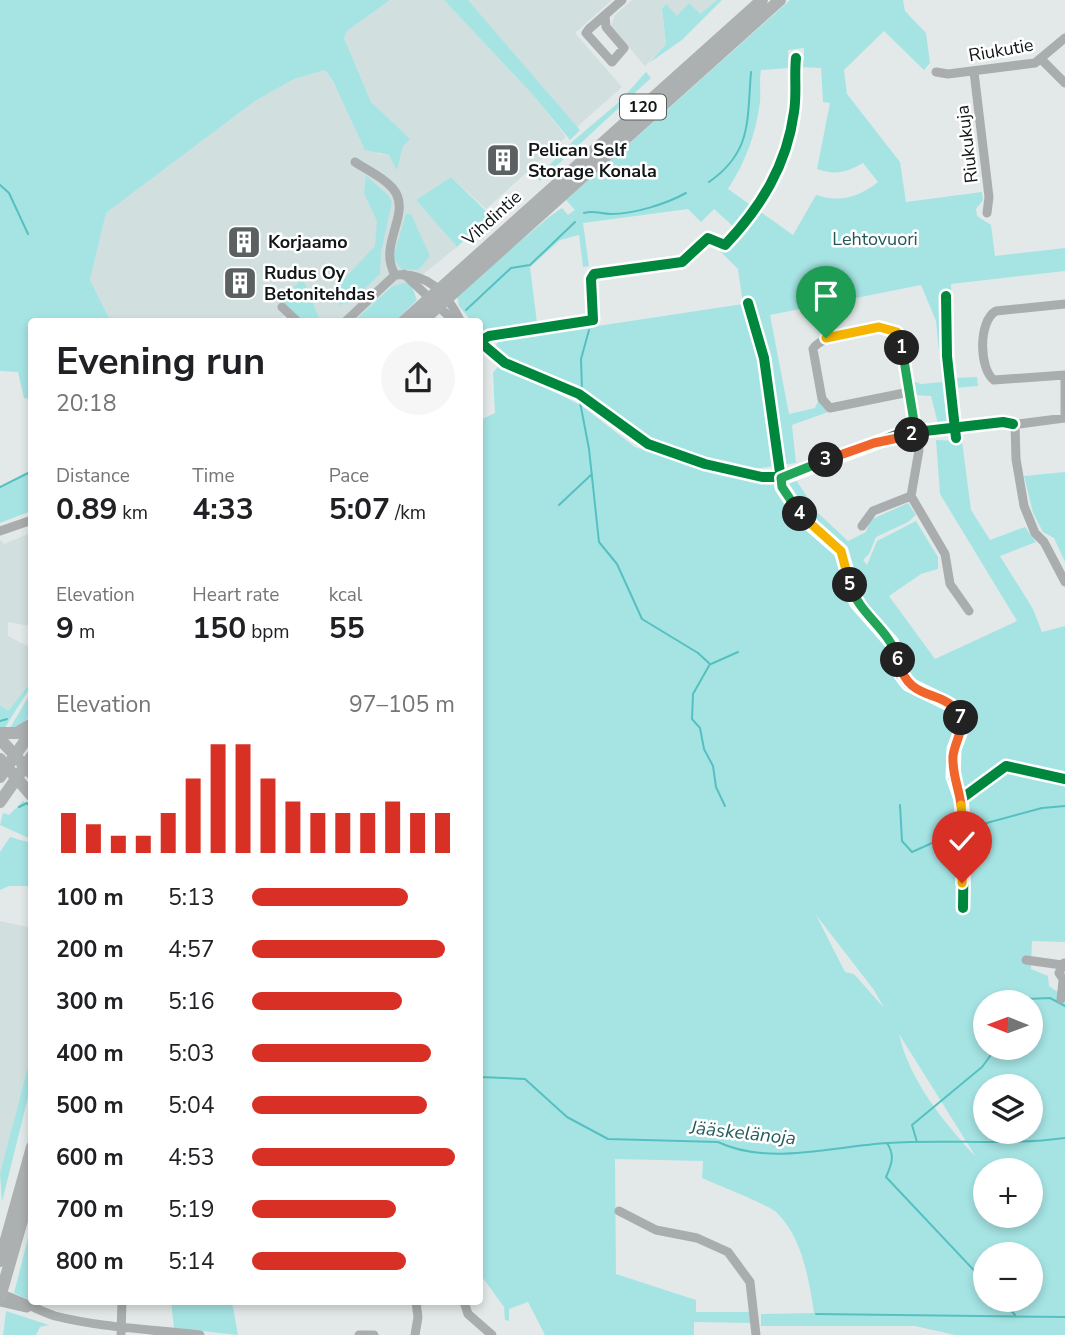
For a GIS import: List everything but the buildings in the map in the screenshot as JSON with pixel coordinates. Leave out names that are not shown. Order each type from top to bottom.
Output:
[{"type":"main road","name":"Vihdintie","points":[[424,318],[438,299],[762,0]]},
{"type":"main road","name":"Vihdintie","points":[[409,318],[438,299],[780,0]]},
{"type":"main road","points":[[0,733],[17,733],[28,726]]},
{"type":"main road","points":[[28,737],[15,756],[2,768],[28,792]]},
{"type":"main road","points":[[0,739],[15,756],[28,765]]},
{"type":"main road","points":[[0,802],[28,767]]},
{"type":"main road","points":[[0,1261],[28,1160]]},
{"type":"main road","points":[[0,1297],[8,1227],[28,1193]]},
{"type":"street","points":[[606,15],[606,27],[624,48],[622,53],[609,62],[586,33],[622,0]]},
{"type":"street","name":"Riukutie","points":[[936,72],[974,72],[1042,60],[1065,38]]},
{"type":"street","points":[[483,340],[489,336],[591,321],[595,317],[591,280],[594,274],[682,261],[708,238],[725,245],[759,206],[781,162],[793,120],[796,58]]},
{"type":"street","points":[[1042,60],[1065,83]]},
{"type":"street","name":"Riukukuja","points":[[974,72],[989,197],[987,213]]},
{"type":"street","points":[[355,162],[392,189],[397,197],[397,215],[388,254],[399,274],[438,299],[457,318]]},
{"type":"street","points":[[350,318],[399,274]]},
{"type":"street","points":[[438,299],[451,318]]},
{"type":"street","points":[[1065,304],[996,311],[987,318],[984,332],[986,370],[994,380],[1065,375]]},
{"type":"street","points":[[282,307],[294,318]]},
{"type":"street","points":[[909,392],[830,408],[822,399],[812,354],[815,345],[826,338],[879,327],[894,329],[901,340],[919,450],[911,496],[945,554],[945,569],[950,584],[969,611]]},
{"type":"street","points":[[483,345],[505,363],[579,394],[648,444],[705,464],[762,477],[781,478],[889,439],[904,439],[941,431],[955,433],[1065,417],[1065,381]]},
{"type":"street","points":[[1014,424],[1017,470],[1024,506],[1034,533],[1044,542],[1065,582]]},
{"type":"street","points":[[862,526],[873,511],[911,496]]},
{"type":"street","points":[[0,531],[28,521]]},
{"type":"street","points":[[1026,960],[1040,962],[1063,973],[1061,999],[1065,995]]},
{"type":"street","points":[[619,1211],[656,1230],[697,1238],[728,1252],[750,1282],[755,1335]]},
{"type":"street","points":[[0,1297],[121,1332],[200,1335]]},
{"type":"street","points":[[121,1332],[122,1305]]},
{"type":"street","points":[[415,1335],[418,1317],[416,1305]]},
{"type":"street","points":[[465,1305],[468,1314],[492,1335]]},
{"type":"street","points":[[359,1335],[374,1335]]},
{"type":"shaded area","points":[[390,0],[444,0],[533,95],[566,137],[486,209],[451,177],[416,200],[457,247],[411,284],[390,287],[357,318],[109,318],[90,280],[106,213],[255,101],[294,79],[325,70],[378,154],[389,155],[397,169],[403,146],[385,116],[371,102],[344,38],[347,31]]},
{"type":"shaded area","points":[[468,0],[612,0],[575,33],[622,87],[577,127]]},
{"type":"shaded area","points":[[632,0],[717,0],[700,14],[677,16],[666,5],[662,10],[666,44],[645,66],[611,26],[615,15]]},
{"type":"shaded area","points":[[28,534],[28,625],[8,622],[8,636],[28,646],[28,686],[8,711],[0,705],[0,540],[4,544]]},
{"type":"shaded area","points":[[0,921],[28,927],[28,1066],[0,1173]]},
{"type":"green space","points":[[0,0],[390,0],[347,31],[344,38],[371,102],[410,139],[403,146],[397,170],[389,155],[365,150],[334,83],[325,70],[294,79],[255,101],[106,213],[90,280],[109,318],[28,318],[28,399],[24,398],[18,372],[0,371]]},
{"type":"green space","points":[[444,0],[468,0],[580,130],[570,140],[533,95]]},
{"type":"green space","points":[[717,0],[722,0],[682,40],[649,63],[666,44],[662,9],[666,4],[677,16],[689,3],[700,14]]},
{"type":"green space","name":"Lehtovuori","points":[[790,0],[903,0],[905,11],[926,33],[930,63],[924,70],[884,31],[844,70],[847,94],[900,162],[906,202],[982,192],[983,200],[976,209],[977,216],[991,225],[995,256],[1065,248],[1065,271],[951,284],[954,378],[977,377],[978,386],[955,388],[958,419],[938,424],[931,396],[912,395],[910,380],[921,384],[942,382],[936,321],[921,285],[770,315],[789,414],[815,408],[819,399],[828,412],[792,425],[796,463],[746,470],[700,457],[643,434],[579,390],[502,356],[496,346],[498,341],[743,304],[738,269],[720,251],[759,211],[793,235],[816,195],[849,197],[878,182],[863,163],[840,172],[817,169],[830,103],[823,102],[821,68],[799,67],[804,60],[804,48],[788,50],[789,68],[761,70],[760,102],[753,137],[740,169],[728,189],[752,206],[735,228],[714,209],[701,222],[688,209],[583,223],[589,266],[583,267],[579,235],[560,240],[530,267],[537,323],[483,331],[483,318],[469,318],[459,306],[457,295],[549,217],[562,208],[568,215],[575,210],[566,200]]},
{"type":"green space","points":[[646,72],[651,78],[540,181],[537,178],[573,141],[619,102]]},
{"type":"green space","points":[[366,176],[388,195],[392,202],[381,252],[380,274],[351,301],[340,305],[331,293],[375,246],[377,221],[364,193]]},
{"type":"green space","points":[[451,177],[490,215],[457,247],[416,200]]},
{"type":"green space","points":[[406,214],[411,214],[430,256],[418,270],[401,269],[393,257]]},
{"type":"green space","points":[[303,279],[319,318],[296,316],[281,298]]},
{"type":"green space","points":[[411,284],[417,300],[398,318],[357,318],[391,287]]},
{"type":"green space","points":[[500,364],[582,406],[635,447],[723,476],[773,484],[796,480],[818,513],[848,541],[866,532],[870,520],[908,503],[916,515],[908,522],[876,537],[869,554],[863,560],[867,565],[877,541],[916,521],[938,557],[938,569],[921,574],[889,596],[935,659],[1017,621],[940,494],[936,440],[962,441],[971,510],[990,540],[1025,527],[1036,542],[1000,556],[1033,609],[1042,632],[1065,626],[1065,942],[1032,941],[1031,969],[1048,976],[1049,986],[1065,997],[1065,1335],[955,1335],[915,1326],[761,1326],[761,1314],[814,1313],[803,1259],[792,1233],[776,1212],[702,1178],[703,1161],[615,1159],[616,1274],[696,1300],[696,1312],[751,1312],[752,1323],[694,1322],[694,1335],[545,1335],[528,1302],[509,1309],[509,1321],[505,1320],[504,1307],[483,1278],[483,419],[495,413],[493,373]],"holes":[[[816,915],[874,990],[884,1008],[854,974],[845,972]],[[899,1034],[976,1157],[930,1100],[911,1068]]]},
{"type":"green space","points":[[1065,472],[1065,562],[1054,538],[1043,532],[1033,513],[1024,476]]},
{"type":"green space","points":[[28,473],[28,512],[0,523],[0,487]]},
{"type":"green space","points":[[28,686],[28,691],[4,729],[0,728],[0,705],[8,711]]},
{"type":"green space","points":[[28,697],[28,718],[20,727],[10,728]]},
{"type":"green space","points":[[23,801],[28,805],[28,838],[0,825],[3,813],[9,815]]},
{"type":"green space","points":[[10,837],[28,842],[28,886],[9,886],[0,890],[0,852]]},
{"type":"green space","points":[[28,1066],[28,1097],[2,1202],[0,1173]]},
{"type":"green space","points":[[28,1238],[28,1300],[14,1293]]},
{"type":"green space","points":[[171,1305],[233,1305],[238,1335],[174,1328]]},
{"type":"green space","points":[[6,1311],[49,1325],[40,1327],[36,1335],[3,1335]]},
{"type":"waterway","points":[[709,182],[733,159],[745,134],[751,72]]},
{"type":"waterway","points":[[0,185],[9,193],[28,234]]},
{"type":"waterway","points":[[584,213],[630,212],[686,193]]},
{"type":"waterway","points":[[466,310],[511,268],[530,265],[575,222]]},
{"type":"waterway","points":[[582,390],[581,359],[589,330]]},
{"type":"waterway","points":[[580,402],[589,449],[599,542],[617,564],[642,619],[698,653],[710,664],[693,694],[692,719],[700,728],[704,749],[713,766],[716,787],[725,806]]},
{"type":"waterway","points":[[0,487],[28,473]]},
{"type":"waterway","points":[[559,505],[592,474]]},
{"type":"waterway","points":[[711,664],[738,652]]},
{"type":"waterway","points":[[0,721],[7,719]]},
{"type":"waterway","points":[[19,807],[28,804]]},
{"type":"waterway","points":[[900,805],[902,841],[912,852],[961,830]]},
{"type":"waterway","points":[[968,828],[1042,808],[1065,806]]},
{"type":"waterway","points":[[1043,998],[1050,998],[1065,1006]]},
{"type":"waterway","points":[[917,1142],[912,1125],[987,1060]]},
{"type":"waterway","name":"Jääskelänoja","points":[[483,1077],[525,1079],[567,1117],[608,1139],[718,1142],[737,1149],[780,1154],[888,1143],[1021,1142],[1065,1138]]},
{"type":"waterway","points":[[887,1143],[892,1160],[886,1177],[973,1269]]},
{"type":"waterway","points":[[816,1314],[1065,1317]]},
{"type":"cycle path","points":[[483,339],[489,336],[593,320],[591,279],[594,274],[682,262],[708,238],[725,245],[750,216],[779,167],[791,131],[795,105],[796,58]]},
{"type":"cycle path","points":[[946,296],[947,356],[956,438]]},
{"type":"cycle path","points":[[748,303],[764,358],[782,487],[802,517],[841,551],[856,602],[892,643],[901,675],[908,684],[951,705],[960,715],[962,728],[954,749],[953,777],[961,799],[964,826],[963,908]]},
{"type":"cycle path","points":[[483,345],[505,363],[579,394],[648,444],[705,464],[762,477],[785,477],[899,434],[1003,422],[1013,424]]},
{"type":"cycle path","points":[[961,799],[1006,766],[1065,779]]},
{"type":"place","name":"Pelican Self Storage Konala","points":[[503,160]]},
{"type":"place","name":"Korjaamo","points":[[244,242]]},
{"type":"place","name":"Rudus Oy Betonitehdas","points":[[240,283]]},
{"type":"route","points":[[826,338],[879,327],[897,332],[901,340],[916,434],[904,439],[889,439],[841,454],[781,478],[782,487],[802,517],[841,551],[856,602],[887,635],[895,650],[901,675],[908,684],[951,705],[960,715],[962,728],[954,749],[953,777],[961,799],[964,827],[962,883]]}]
